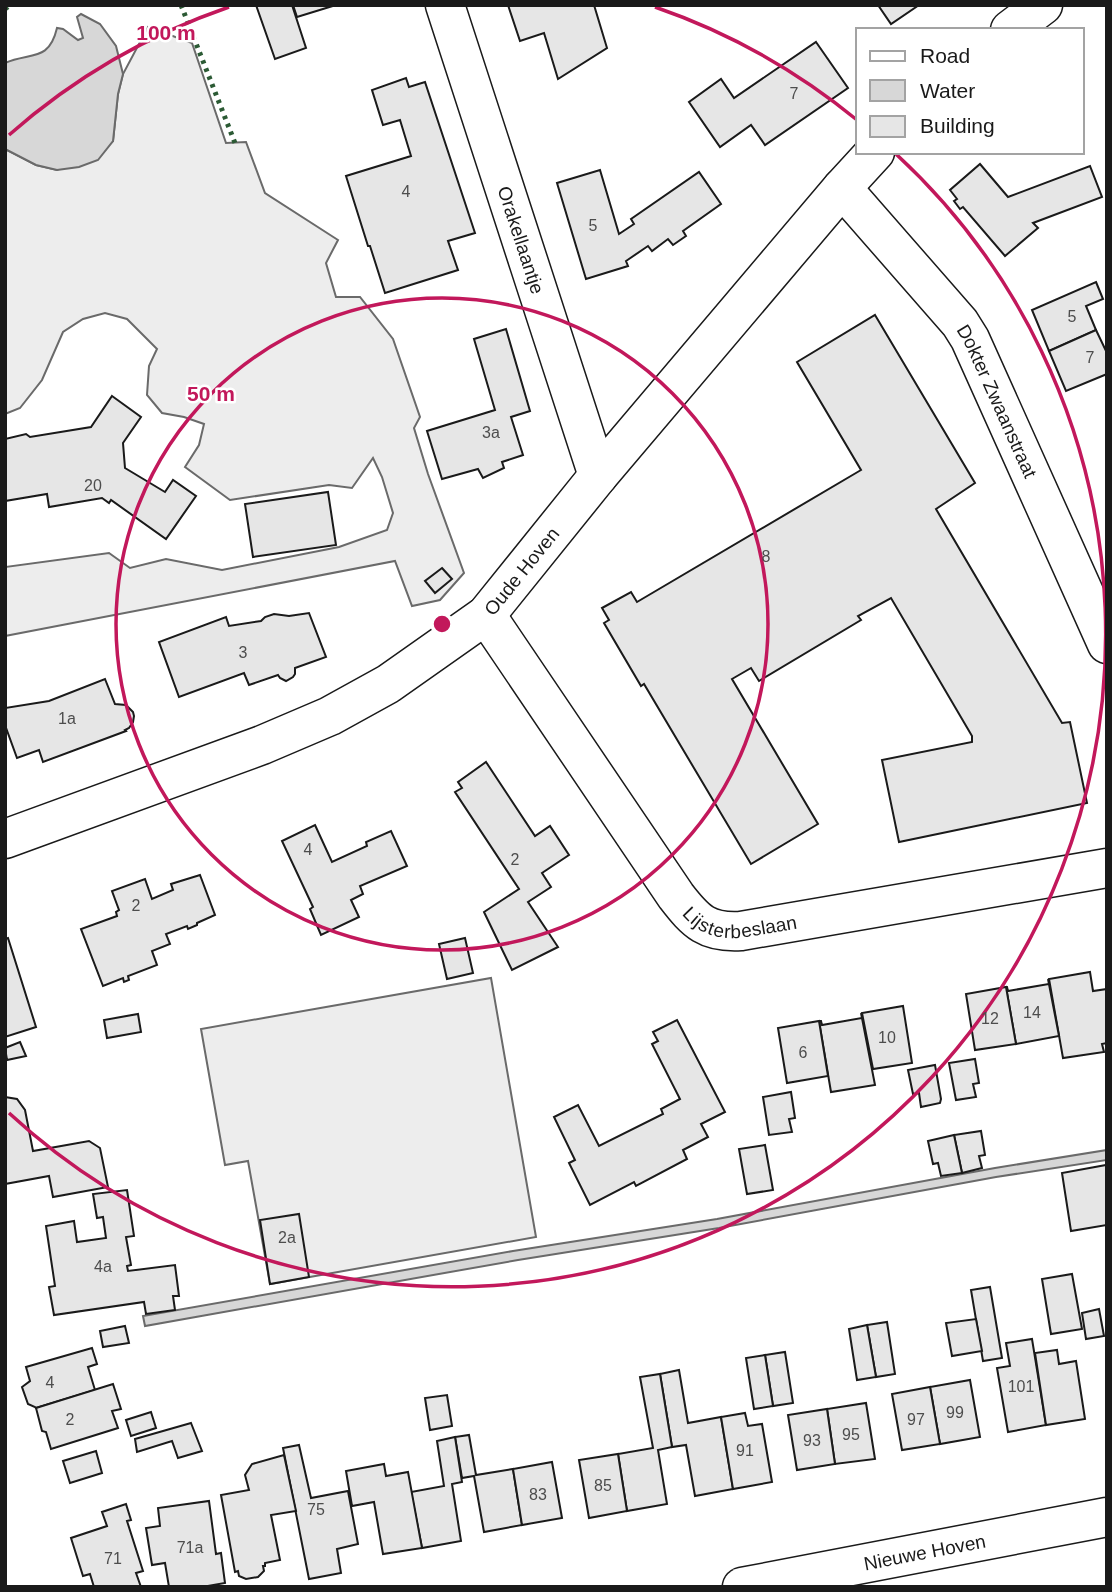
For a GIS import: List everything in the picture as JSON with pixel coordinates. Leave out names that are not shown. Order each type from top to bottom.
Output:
[{"type":"street","name":"Orakellaantje","points":[[445,5],[598,476]]},
{"type":"street","points":[[1013,28],[1044,5]]},
{"type":"street","name":"Oude Hoven","points":[[5,839],[262,745],[330,716],[388,684],[486,615],[598,476],[873,154]]},
{"type":"street","name":"Dokter Zwaanstraat","points":[[842,188],[960,323],[970,340],[1107,644]]},
{"type":"street","name":"Lijsterbeslaan","points":[[486,615],[676,896],[689,913],[708,926],[723,932],[741,932],[1107,868]]},
{"type":"street","name":"Nieuwe Hoven","points":[[742,1587],[1107,1517]]},
{"type":"shaded area","points":[[148,27],[192,43],[226,143],[246,142],[265,193],[338,240],[326,263],[336,297],[360,297],[393,339],[420,417],[414,428],[464,573],[440,600],[412,606],[395,561],[5,636],[5,567],[109,553],[130,568],[166,559],[222,570],[339,547],[387,530],[393,513],[373,458],[352,488],[329,485],[230,500],[185,467],[199,445],[204,424],[162,413],[147,395],[149,366],[157,349],[127,319],[105,313],[83,319],[63,332],[42,380],[20,408],[5,414],[5,149],[36,165],[57,170],[113,141],[123,74]]},
{"type":"shaded area","points":[[491,978],[536,1237],[270,1284],[248,1161],[225,1165],[201,1029]]},
{"type":"water","points":[[81,14],[100,24],[116,46],[123,74],[113,141],[98,160],[79,167],[57,170],[36,165],[5,149],[5,63],[44,51],[54,39],[57,28],[63,29],[78,40],[83,38],[77,17]]},
{"type":"water","points":[[1107,1150],[1107,1160],[996,1177],[719,1228],[518,1260],[145,1326],[143,1316],[513,1251],[717,1219]]},
{"type":"building","points":[[256,5],[292,5],[306,48],[275,59]]},
{"type":"building","points":[[293,5],[336,5],[297,17]]},
{"type":"building","points":[[508,5],[594,5],[607,48],[558,79],[544,33],[520,41]]},
{"type":"building","points":[[878,5],[919,5],[891,24]]},
{"type":"building","points":[[816,42],[848,88],[765,145],[751,125],[720,147],[689,102],[721,79],[734,98]]},
{"type":"building","points":[[406,78],[409,87],[425,82],[475,233],[448,241],[458,270],[385,293],[346,176],[411,156],[400,120],[383,125],[372,90]]},
{"type":"building","points":[[980,164],[1008,197],[1090,166],[1102,197],[1033,223],[1038,228],[1005,256],[963,207],[960,209],[950,190]]},
{"type":"building","points":[[600,170],[619,234],[634,224],[631,219],[699,172],[721,204],[683,231],[686,236],[673,245],[668,239],[652,251],[648,246],[626,261],[628,266],[586,279],[557,183]]},
{"type":"building","points":[[1096,282],[1103,299],[1086,306],[1096,330],[1049,351],[1032,310]]},
{"type":"building","points":[[875,315],[975,483],[936,509],[1062,723],[1070,722],[1087,803],[899,842],[882,760],[972,742],[972,736],[891,598],[858,616],[861,620],[759,681],[751,668],[732,679],[818,824],[751,864],[644,684],[641,686],[604,623],[609,620],[602,608],[631,592],[637,602],[861,470],[797,362]]},
{"type":"building","points":[[506,329],[530,411],[511,417],[523,455],[502,462],[504,468],[483,478],[478,469],[442,479],[427,431],[495,410],[474,339]]},
{"type":"building","points":[[1096,330],[1107,353],[1107,374],[1066,391],[1049,351]]},
{"type":"building","points":[[112,396],[141,417],[123,443],[125,468],[165,492],[173,480],[196,496],[166,539],[111,500],[109,503],[102,498],[49,507],[47,494],[5,501],[5,439],[91,427]]},
{"type":"building","points":[[328,492],[336,545],[253,557],[245,504]]},
{"type":"building","points":[[442,568],[452,579],[435,593],[425,581]]},
{"type":"building","points":[[309,613],[326,657],[295,668],[293,677],[286,681],[278,675],[249,685],[244,673],[179,697],[159,642],[226,617],[229,626],[261,621],[274,614],[289,616]]},
{"type":"building","points":[[105,679],[115,704],[126,705],[133,712],[133,722],[126,731],[43,762],[39,750],[17,758],[5,725],[5,708],[49,701]]},
{"type":"building","points":[[486,762],[535,836],[550,826],[569,855],[542,873],[551,887],[528,902],[558,947],[512,970],[484,912],[519,889],[455,792],[462,788],[458,782]]},
{"type":"building","points":[[315,825],[332,862],[367,846],[366,842],[391,831],[407,866],[360,886],[363,894],[351,900],[359,917],[321,935],[310,909],[313,907],[282,841]]},
{"type":"building","points":[[200,875],[215,915],[188,929],[187,926],[166,934],[170,944],[152,951],[157,965],[128,976],[129,980],[124,982],[123,978],[103,986],[81,929],[117,916],[116,912],[119,910],[112,891],[145,879],[152,899],[173,890],[171,884]]},
{"type":"building","points":[[8,938],[36,1027],[5,1037],[5,939]]},
{"type":"building","points":[[465,938],[473,973],[447,979],[439,944]]},
{"type":"building","points":[[1090,972],[1093,991],[1107,989],[1107,1043],[1102,1044],[1104,1052],[1063,1058],[1049,979]]},
{"type":"building","points":[[1049,984],[1059,1036],[1016,1044],[1006,987],[1008,991]]},
{"type":"building","points":[[1006,987],[1016,1044],[975,1050],[966,994]]},
{"type":"building","points":[[903,1006],[912,1063],[873,1069],[862,1013]]},
{"type":"building","points":[[138,1014],[141,1032],[107,1038],[104,1020]]},
{"type":"building","points":[[862,1018],[875,1085],[831,1092],[819,1021],[822,1025]]},
{"type":"building","points":[[677,1020],[725,1112],[701,1124],[708,1137],[683,1150],[687,1159],[636,1186],[634,1182],[590,1205],[569,1163],[575,1160],[554,1117],[578,1105],[599,1146],[663,1114],[661,1109],[680,1099],[652,1044],[658,1041],[653,1032]]},
{"type":"building","points":[[819,1021],[828,1076],[787,1083],[778,1028]]},
{"type":"building","points":[[20,1042],[26,1056],[7,1060],[5,1048]]},
{"type":"building","points":[[975,1059],[979,1083],[973,1084],[976,1097],[956,1100],[949,1063]]},
{"type":"building","points":[[935,1065],[940,1103],[921,1107],[919,1093],[913,1094],[908,1070]]},
{"type":"building","points":[[791,1092],[795,1118],[789,1119],[792,1132],[769,1135],[763,1097]]},
{"type":"building","points":[[5,1097],[17,1099],[25,1110],[33,1151],[89,1141],[100,1148],[108,1187],[53,1197],[49,1176],[5,1184]]},
{"type":"building","points":[[981,1131],[985,1155],[979,1156],[982,1168],[962,1173],[954,1135]]},
{"type":"building","points":[[954,1135],[962,1173],[941,1176],[938,1163],[933,1164],[928,1141]]},
{"type":"building","points":[[765,1145],[773,1190],[747,1194],[739,1149]]},
{"type":"building","points":[[1106,1165],[1107,1225],[1071,1231],[1062,1173]]},
{"type":"building","points":[[127,1190],[134,1236],[126,1237],[131,1265],[127,1266],[128,1271],[175,1265],[179,1296],[173,1296],[175,1310],[146,1314],[144,1302],[54,1315],[49,1287],[55,1286],[46,1226],[74,1221],[77,1242],[106,1238],[103,1217],[97,1218],[93,1194]]},
{"type":"building","points":[[299,1214],[309,1277],[270,1284],[260,1220]]},
{"type":"building","points":[[1072,1274],[1082,1329],[1051,1334],[1042,1279]]},
{"type":"building","points":[[990,1287],[1002,1358],[983,1361],[971,1290]]},
{"type":"building","points":[[1099,1309],[1104,1336],[1086,1339],[1082,1313]]},
{"type":"building","points":[[976,1319],[982,1351],[952,1356],[946,1323]]},
{"type":"building","points":[[887,1322],[895,1374],[876,1377],[867,1325]]},
{"type":"building","points":[[867,1325],[876,1377],[857,1380],[849,1329]]},
{"type":"building","points":[[125,1326],[129,1343],[103,1347],[100,1331]]},
{"type":"building","points":[[1032,1339],[1046,1425],[1008,1432],[997,1368],[1010,1366],[1006,1343]]},
{"type":"building","points":[[92,1348],[97,1364],[88,1367],[95,1390],[36,1408],[28,1404],[22,1387],[30,1381],[26,1367]]},
{"type":"building","points":[[1057,1350],[1059,1364],[1076,1361],[1085,1419],[1046,1425],[1035,1353]]},
{"type":"building","points":[[785,1352],[793,1403],[773,1406],[765,1355]]},
{"type":"building","points":[[765,1355],[773,1406],[754,1409],[746,1358]]},
{"type":"building","points":[[679,1370],[688,1423],[721,1417],[733,1489],[695,1496],[686,1445],[672,1447],[660,1374]]},
{"type":"building","points":[[660,1374],[672,1447],[658,1450],[667,1504],[627,1511],[618,1454],[653,1448],[640,1377]]},
{"type":"building","points":[[970,1380],[980,1437],[940,1444],[930,1387]]},
{"type":"building","points":[[113,1384],[121,1409],[112,1411],[118,1428],[51,1449],[46,1432],[42,1431],[36,1408]]},
{"type":"building","points":[[930,1387],[940,1444],[902,1450],[892,1394]]},
{"type":"building","points":[[447,1395],[452,1426],[430,1430],[425,1398]]},
{"type":"building","points":[[866,1403],[875,1459],[835,1464],[827,1409]]},
{"type":"building","points":[[827,1409],[835,1464],[797,1470],[788,1415]]},
{"type":"building","points":[[151,1412],[156,1428],[131,1436],[126,1420]]},
{"type":"building","points":[[745,1413],[748,1426],[762,1424],[772,1482],[733,1489],[721,1417]]},
{"type":"building","points":[[191,1423],[202,1451],[178,1458],[172,1441],[137,1452],[135,1439]]},
{"type":"building","points":[[469,1435],[476,1475],[513,1469],[522,1525],[484,1532],[474,1476],[462,1478],[455,1437]]},
{"type":"building","points":[[455,1437],[462,1482],[452,1484],[461,1541],[422,1548],[411,1492],[444,1486],[437,1441]]},
{"type":"building","points":[[299,1445],[311,1498],[348,1491],[358,1544],[337,1549],[341,1573],[309,1579],[283,1448]]},
{"type":"building","points":[[96,1451],[102,1473],[70,1483],[63,1461]]},
{"type":"building","points":[[618,1454],[627,1511],[589,1518],[579,1460]]},
{"type":"building","points":[[284,1455],[296,1511],[271,1515],[280,1560],[265,1563],[264,1571],[258,1577],[246,1579],[239,1576],[238,1571],[235,1572],[221,1495],[249,1490],[245,1475],[252,1464]]},
{"type":"building","points":[[552,1462],[562,1518],[522,1525],[513,1469]]},
{"type":"building","points":[[384,1464],[386,1476],[408,1472],[422,1548],[383,1554],[374,1502],[352,1506],[346,1471]]},
{"type":"building","points":[[209,1501],[216,1554],[221,1553],[225,1583],[202,1587],[169,1587],[165,1563],[152,1565],[146,1528],[160,1526],[158,1508]]},
{"type":"building","points":[[126,1504],[131,1520],[127,1521],[143,1571],[136,1573],[141,1587],[94,1587],[90,1574],[83,1576],[71,1538],[107,1526],[102,1512]]},
{"type":"hedge","points":[[5,9],[10,5]]},
{"type":"hedge","points":[[181,5],[235,143]]}]
